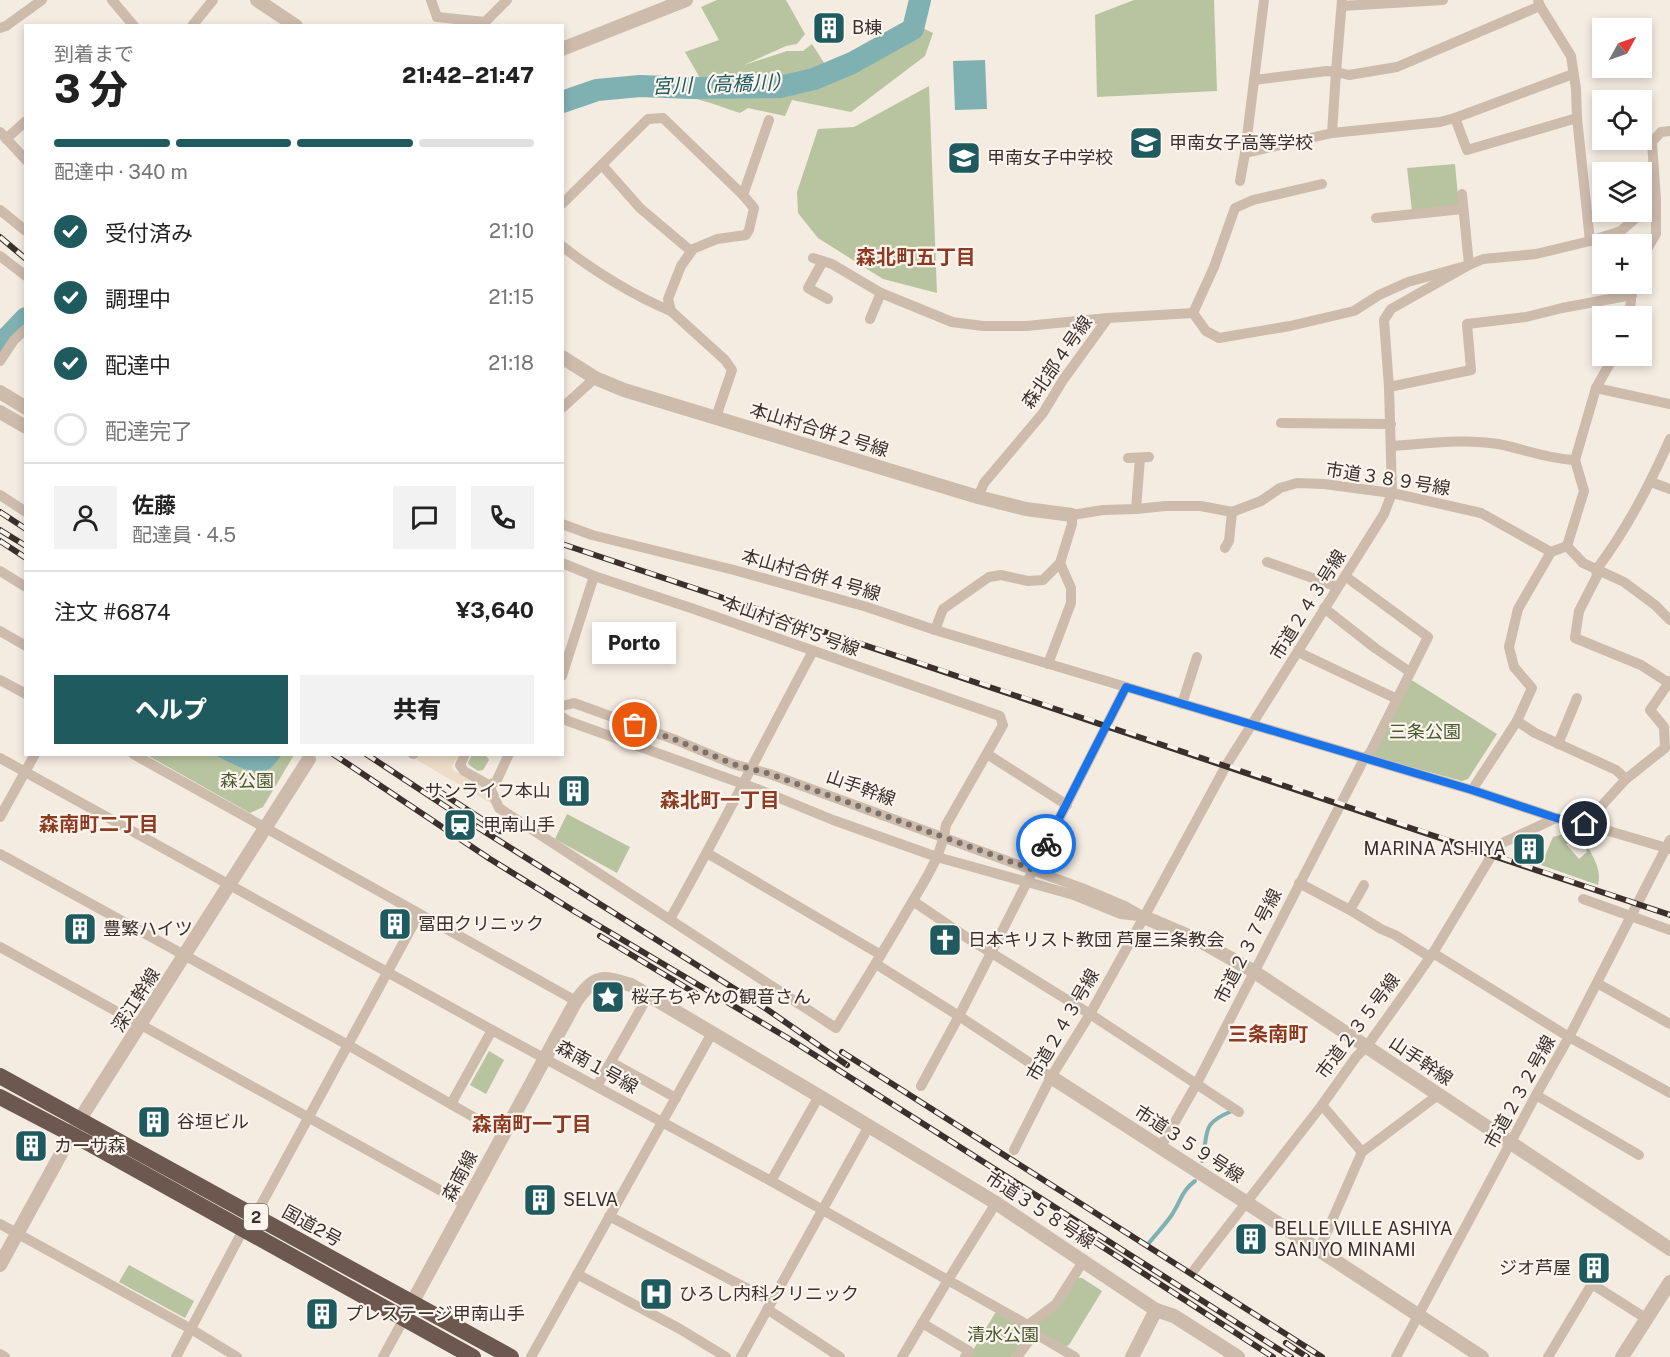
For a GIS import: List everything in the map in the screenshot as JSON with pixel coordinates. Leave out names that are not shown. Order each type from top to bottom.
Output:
[{"type":"highway","name":"国道2号","points":[[0,1076],[511,1357]]},
{"type":"highway","name":"国道2号","points":[[0,1096],[473,1357]]},
{"type":"street","points":[[0,28],[42,0]]},
{"type":"street","points":[[112,0],[132,24]]},
{"type":"street","points":[[194,24],[213,0]]},
{"type":"street","points":[[257,0],[293,24]]},
{"type":"street","points":[[431,0],[434,21],[485,22],[507,0]]},
{"type":"street","points":[[564,48],[686,0]]},
{"type":"street","points":[[1240,181],[1264,0]]},
{"type":"street","points":[[1332,133],[1342,3],[1443,0]]},
{"type":"street","points":[[1254,80],[1327,71],[1349,75],[1397,67],[1539,3],[1571,56],[1590,241]]},
{"type":"street","points":[[1245,153],[1332,133],[1440,122],[1573,74]]},
{"type":"street","points":[[564,202],[648,119],[663,118],[743,195],[754,207],[746,235],[717,239],[691,251],[681,266],[668,299],[671,311]]},
{"type":"street","points":[[1455,118],[1467,150],[1577,118]]},
{"type":"street","points":[[743,195],[769,120]]},
{"type":"street","points":[[24,122],[3,136],[24,158]]},
{"type":"street","points":[[1652,241],[1656,234],[1656,200],[1652,142],[1661,132],[1670,131]]},
{"type":"street","points":[[602,165],[640,208],[691,251]]},
{"type":"street","points":[[1322,184],[1253,200],[1235,208],[1214,267],[1193,313],[1206,331],[1219,338],[1290,326],[1354,311],[1379,295],[1408,282],[1469,265],[1462,194]]},
{"type":"street","name":"市道２４３号線","points":[[1014,1150],[1051,1077],[1090,1014],[1224,771],[1384,514],[1392,493],[1391,424],[1384,320],[1391,309],[1483,259],[1536,254],[1621,231],[1656,200]]},
{"type":"street","points":[[1376,218],[1463,209]]},
{"type":"street","points":[[0,210],[24,229]]},
{"type":"street","points":[[564,248],[650,303],[671,311],[725,360],[732,370],[716,417]]},
{"type":"street","points":[[0,256],[24,274]]},
{"type":"street","points":[[828,299],[808,288],[818,259],[832,264],[881,293],[952,322],[982,326],[1026,326],[1108,318]]},
{"type":"street","points":[[870,319],[881,293]]},
{"type":"street","points":[[1389,387],[1472,370],[1467,324],[1526,317],[1614,294]]},
{"type":"street","name":"森北部４号線","points":[[978,498],[984,483],[1042,413],[1108,318],[1193,313]]},
{"type":"street","points":[[0,361],[14,340],[24,331]]},
{"type":"street","name":"本山村合併２号線","points":[[564,358],[595,378],[624,390],[978,498],[1026,509],[1072,514]]},
{"type":"street","points":[[1567,546],[1584,491],[1575,460],[1596,388],[1608,366]]},
{"type":"street","points":[[564,406],[595,378]]},
{"type":"street","points":[[1596,388],[1670,404]]},
{"type":"street","points":[[0,392],[23,402]]},
{"type":"street","points":[[0,412],[24,426]]},
{"type":"street","points":[[1281,423],[1391,424]]},
{"type":"street","points":[[1585,824],[1626,779],[1668,749],[1664,727],[1650,710],[1669,682],[1641,665],[1575,638],[1579,611],[1597,576],[1596,570],[1617,542],[1651,482],[1670,439]]},
{"type":"street","points":[[1391,446],[1454,442],[1496,444],[1556,459],[1575,460]]},
{"type":"street","points":[[1136,509],[1139,458]]},
{"type":"street","points":[[1651,482],[1670,489]]},
{"type":"street","name":"市道３８９号線","points":[[1232,512],[1261,501],[1280,488],[1297,483],[1324,484],[1392,493],[1481,513],[1551,552]]},
{"type":"street","points":[[0,495],[24,511]]},
{"type":"street","points":[[935,630],[943,609],[989,577],[1001,575],[1028,581],[1043,580],[1060,562],[1072,524],[1072,514],[1166,506],[1202,506],[1232,512],[1229,542],[1225,548]]},
{"type":"street","name":"本山村合併４号線","points":[[564,525],[592,536],[734,570],[867,607],[935,630],[1472,790],[1556,818],[1668,846]]},
{"type":"street","points":[[1472,790],[1517,721],[1532,687],[1514,667],[1509,647],[1518,609],[1551,552],[1567,546]]},
{"type":"street","points":[[1567,546],[1583,564],[1624,582],[1670,620]]},
{"type":"street","points":[[1048,664],[1071,603],[1071,588],[1060,562]]},
{"type":"street","points":[[1267,562],[1338,587]]},
{"type":"street","name":"本山村合併５号線","points":[[564,564],[1000,716],[1003,725],[987,754]]},
{"type":"street","points":[[0,571],[24,586]]},
{"type":"street","points":[[564,670],[594,576]]},
{"type":"street","name":"市道２３７号線","points":[[1160,1148],[1196,1085],[1299,883],[1364,759],[1370,753],[1428,637],[1345,576]]},
{"type":"street","points":[[1324,608],[1410,672]]},
{"type":"street","points":[[0,631],[24,645]]},
{"type":"street","points":[[670,919],[813,651]]},
{"type":"street","points":[[1298,652],[1396,699]]},
{"type":"street","points":[[1182,704],[1197,657]]},
{"type":"street","points":[[0,680],[24,693]]},
{"type":"street","points":[[921,1086],[959,1016],[1126,687]]},
{"type":"street","points":[[1558,744],[1577,698]]},
{"type":"street","name":"山手幹線","points":[[564,706],[574,703],[676,740],[733,764],[770,774],[1034,870],[1125,906],[1200,942],[1253,971],[1670,1249]]},
{"type":"street","name":"山手幹線","points":[[564,718],[937,857],[1074,895],[1121,914],[1144,917]]},
{"type":"street","points":[[1517,721],[1535,733],[1616,770],[1626,779]]},
{"type":"street","points":[[464,756],[460,765],[464,771],[489,785],[500,808],[836,1028],[913,901],[937,857],[945,838],[946,825],[987,754],[1067,805]]},
{"type":"street","points":[[0,817],[34,756]]},
{"type":"street","points":[[137,756],[576,1001]]},
{"type":"street","points":[[489,785],[496,782],[509,756]]},
{"type":"street","name":"森南１号線","points":[[0,758],[492,1030],[771,1181],[1028,1325],[1056,1304],[1084,1260]]},
{"type":"street","name":"深江幹線","points":[[0,1265],[81,1119],[309,759]]},
{"type":"street","name":"市道２３５号線","points":[[1194,1270],[1322,1105],[1356,1057],[1367,1046],[1432,955],[1498,844],[1556,818]]},
{"type":"street","name":"市道２３２号線","points":[[1396,1357],[1569,1037],[1668,846]]},
{"type":"street","name":"市道３５９号線","points":[[707,853],[878,960],[1051,1077],[1482,1357]]},
{"type":"street","points":[[0,854],[348,1044],[503,1134]]},
{"type":"street","points":[[1299,883],[1381,929],[1395,934],[1569,1037],[1670,1093]]},
{"type":"street","points":[[1350,910],[1364,885]]},
{"type":"street","points":[[1583,898],[1670,930]]},
{"type":"street","points":[[913,901],[1239,1112]]},
{"type":"street","points":[[255,1216],[419,915]]},
{"type":"street","points":[[0,947],[465,1204]]},
{"type":"street","name":"森南線","points":[[412,1303],[576,1001],[587,986],[600,978]]},
{"type":"street","name":"市道３５８号線","points":[[600,978],[631,985],[712,1032],[996,1203],[1156,1310],[1174,1316],[1238,1357]]},
{"type":"street","points":[[1597,983],[1670,1024]]},
{"type":"street","points":[[597,1086],[648,996]]},
{"type":"street","points":[[451,1104],[492,1030]]},
{"type":"street","points":[[531,1357],[712,1032]]},
{"type":"street","points":[[611,1062],[676,1098]]},
{"type":"street","points":[[1319,1250],[1362,1152],[1438,1095]]},
{"type":"street","points":[[1536,1095],[1639,1155]]},
{"type":"street","points":[[771,1181],[819,1096]]},
{"type":"street","points":[[1322,1105],[1362,1152]]},
{"type":"street","points":[[741,1357],[869,1126]]},
{"type":"street","points":[[902,1357],[996,1203]]},
{"type":"street","points":[[609,1216],[769,1305],[840,1357]]},
{"type":"street","points":[[0,1224],[191,1329],[237,1357]]},
{"type":"street","points":[[176,1357],[243,1230]]},
{"type":"street","points":[[577,1274],[680,1329],[726,1357]]},
{"type":"street","points":[[1622,1357],[1670,1282]]},
{"type":"street","points":[[1548,1357],[1590,1287],[1595,1286],[1647,1319]]},
{"type":"street","points":[[383,1357],[412,1303]]},
{"type":"street","points":[[1132,1357],[1156,1310]]},
{"type":"street","points":[[922,1323],[969,1351],[965,1357]]},
{"type":"street","points":[[1017,1357],[1032,1338],[1041,1337],[1075,1357]]},
{"type":"street","points":[[0,1354],[5,1357]]},
{"type":"green space","points":[[717,0],[786,0],[805,34],[797,44],[786,46],[744,65],[787,51],[803,51],[812,44],[828,69],[910,22],[933,33],[925,56],[851,112],[792,100],[785,116],[748,108],[740,113],[702,100],[678,95],[637,95],[634,84],[700,78],[685,52],[719,40],[701,7]]},
{"type":"green space","points":[[1134,0],[1214,0],[1217,91],[1097,97],[1095,15]]},
{"type":"green space","points":[[929,86],[937,293],[883,279],[818,238],[798,213],[797,192],[818,129],[854,127]]},
{"type":"green space","points":[[1455,164],[1459,207],[1412,211],[1407,168]]},
{"type":"green space","name":"三条公園","points":[[1410,679],[1497,734],[1468,779],[1462,781],[1372,756]]},
{"type":"green space","name":"森公園","points":[[149,756],[293,756],[263,807],[250,813]]},
{"type":"green space","points":[[471,756],[486,756],[489,760],[483,770],[478,771],[468,762]]},
{"type":"green space","points":[[567,814],[630,847],[617,873],[555,839]]},
{"type":"green space","points":[[1575,831],[1579,833],[1566,844],[1579,859],[1587,852],[1588,847],[1598,870],[1598,885],[1541,865],[1553,837]]},
{"type":"green space","points":[[489,1051],[504,1060],[486,1094],[470,1085]]},
{"type":"green space","points":[[129,1265],[194,1301],[185,1318],[119,1282]]},
{"type":"green space","name":"清水公園","points":[[1078,1278],[1082,1278],[1102,1291],[1069,1345],[1064,1347],[1040,1332],[1036,1332],[1024,1341],[1011,1357],[969,1357],[995,1313],[1000,1312],[1026,1328]]},
{"type":"shaded area","points":[[419,756],[457,756],[452,766],[453,770],[489,791],[496,806],[417,760]]},
{"type":"water","points":[[985,60],[987,109],[955,110],[953,61]]},
{"type":"water","points":[[216,756],[281,756],[269,769],[263,771],[241,768]]},
{"type":"waterway","name":"宮川（高橋川）","points":[[564,101],[597,90],[640,86],[780,87],[814,79],[852,63],[913,29],[920,0]]},
{"type":"waterway","points":[[0,345],[24,320]]},
{"type":"waterway","points":[[1202,1161],[1210,1125],[1232,1111]]},
{"type":"waterway","points":[[1149,1243],[1171,1216],[1187,1188],[1195,1181]]},
{"type":"railway","points":[[0,237],[24,257]]},
{"type":"railway","points":[[0,512],[24,528]]},
{"type":"railway","points":[[0,530],[24,545]]},
{"type":"railway","points":[[0,541],[24,557]]},
{"type":"railway","points":[[564,545],[1670,915]]},
{"type":"railway","points":[[336,756],[490,859],[791,1040],[1291,1357]]},
{"type":"railway","points":[[369,756],[466,820],[765,1008],[847,1065]]},
{"type":"railway","points":[[437,790],[500,831]]},
{"type":"railway","points":[[600,936],[695,993]]},
{"type":"railway","points":[[842,1052],[1322,1357]]},
{"type":"railway","points":[[1095,1242],[1273,1357]]},
{"type":"railway","points":[[1286,1343],[1307,1357]]},
{"type":"way so far","points":[[635,725],[733,764],[770,774],[850,802],[1034,870],[1046,844]]},
{"type":"place","name":"B棟","points":[[829,28]]},
{"type":"place","name":"甲南女子高等学校","points":[[1146,143]]},
{"type":"place","name":"甲南女子中学校","points":[[964,158]]},
{"type":"place","name":"Porto","points":[[635,725]]},
{"type":"place","name":"サンライフ本山","points":[[574,791]]},
{"type":"place","name":"甲南山手","points":[[460,825]]},
{"type":"place","name":"MARINA ASHIYA","points":[[1529,849]]},
{"type":"place","name":"冨田クリニック","points":[[395,924]]},
{"type":"place","name":"豊繁ハイツ","points":[[80,929]]},
{"type":"place","name":"日本キリスト教団 芦屋三条教会","points":[[945,940]]},
{"type":"place","name":"桜子ちゃんの観音さん","points":[[608,997]]},
{"type":"place","name":"谷垣ビル","points":[[154,1122]]},
{"type":"place","name":"カーサ森","points":[[31,1146]]},
{"type":"place","name":"SELVA","points":[[540,1200]]},
{"type":"place","name":"BELLE VILLE ASHIYA SANJYO MINAMI","points":[[1251,1239]]},
{"type":"place","name":"ジオ芦屋","points":[[1594,1268]]},
{"type":"place","name":"ひろし内科クリニック","points":[[656,1294]]},
{"type":"place","name":"プレステージ甲南山手","points":[[322,1314]]},
{"type":"district","name":"森北町五丁目","points":[[916,257]]},
{"type":"district","name":"森北町一丁目","points":[[720,800]]},
{"type":"district","name":"森南町二丁目","points":[[99,824]]},
{"type":"district","name":"三条南町","points":[[1268,1034]]},
{"type":"district","name":"森南町一丁目","points":[[532,1124]]},
{"type":"route","points":[[1046,844],[1126,687],[1472,790],[1556,818],[1585,824]]}]
